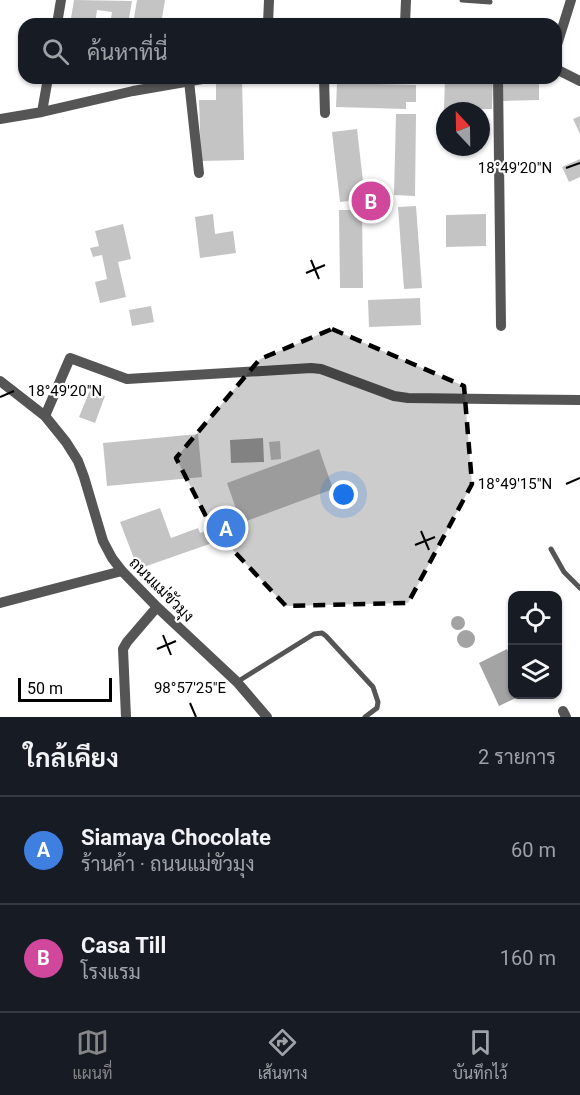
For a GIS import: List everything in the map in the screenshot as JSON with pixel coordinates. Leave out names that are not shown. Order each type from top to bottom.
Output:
[{"type":"street","points":[[58,18],[61,0]]},
{"type":"street","points":[[268,18],[269,0]]},
{"type":"street","points":[[405,18],[406,0]]},
{"type":"street","points":[[562,29],[571,0]]},
{"type":"street","points":[[562,72],[580,81]]},
{"type":"street","points":[[42,112],[47,84]]},
{"type":"street","points":[[0,119],[172,84]]},
{"type":"street","points":[[189,84],[199,173]]},
{"type":"street","points":[[324,84],[325,113]]},
{"type":"street","points":[[498,84],[501,326]]},
{"type":"street","points":[[45,416],[70,358],[127,379],[311,368],[321,369],[394,396],[408,398],[580,400]]},
{"type":"street","name":"ถนนแม่ขัวมุง","points":[[0,381],[45,416],[66,442],[78,461],[104,541],[112,558],[157,607],[237,682],[267,717]]},
{"type":"street","points":[[0,603],[123,571]]},
{"type":"street","points":[[126,717],[123,649],[157,607]]},
{"type":"lane","points":[[462,0],[490,2]]},
{"type":"lane","points":[[551,549],[564,572],[580,588]]},
{"type":"lane","points":[[237,682],[314,634],[322,633],[373,687],[378,702],[376,708],[365,717]]},
{"type":"highlighted area","points":[[332,329],[464,386],[472,484],[408,603],[286,606],[212,528],[176,458],[260,359]]},
{"type":"shaded area","points":[[263,438],[264,462],[231,463],[230,440]]},
{"type":"shaded area","points":[[458,616],[463,618],[465,623],[463,628],[458,630],[453,628],[451,623],[453,618]]},
{"type":"shaded area","points":[[462,630],[470,630],[475,635],[473,646],[462,648],[457,643],[457,635]]},
{"type":"shaded area","points":[[507,649],[508,699],[514,699],[499,706],[479,663]]},
{"type":"building","points":[[74,0],[132,1],[129,18],[111,18],[112,12],[97,10],[96,18],[71,18]]},
{"type":"building","points":[[137,0],[165,0],[162,18],[134,18]]},
{"type":"building","points":[[216,84],[242,84],[244,160],[201,161],[199,100],[216,100]]},
{"type":"building","points":[[337,84],[416,85],[416,102],[406,102],[406,109],[336,107]]},
{"type":"building","points":[[445,84],[493,84],[492,109],[490,109],[490,102],[444,102]]},
{"type":"building","points":[[503,84],[539,84],[539,100],[503,101]]},
{"type":"building","points":[[396,114],[416,114],[415,196],[394,195]]},
{"type":"building","points":[[580,116],[580,134],[573,119]]},
{"type":"building","points":[[357,129],[365,199],[340,202],[332,132]]},
{"type":"building","points":[[580,159],[580,177],[569,182],[562,167]]},
{"type":"building","points":[[416,206],[422,288],[404,289],[398,207]]},
{"type":"building","points":[[339,210],[362,210],[363,288],[340,288]]},
{"type":"building","points":[[213,214],[215,234],[233,231],[236,253],[200,258],[195,217]]},
{"type":"building","points":[[486,214],[486,246],[446,247],[446,215]]},
{"type":"building","points":[[123,224],[131,259],[118,262],[126,297],[100,303],[95,282],[107,279],[102,255],[93,257],[90,248],[99,246],[95,231]]},
{"type":"building","points":[[420,298],[421,325],[369,327],[368,300]]},
{"type":"building","points":[[151,306],[154,322],[132,326],[129,310]]},
{"type":"building","points":[[90,390],[105,396],[95,423],[79,417]]},
{"type":"building","points":[[198,434],[202,477],[107,486],[103,443]]},
{"type":"building","points":[[280,441],[281,459],[271,460],[269,442]]},
{"type":"building","points":[[319,449],[333,489],[241,523],[227,483]]},
{"type":"building","points":[[160,508],[171,538],[198,528],[200,533],[233,521],[238,534],[138,569],[120,522]]},
{"type":"place","name":"Casa Till","points":[[371,201]]},
{"type":"place","name":"Siamaya Chocolate","points":[[226,528]]}]
